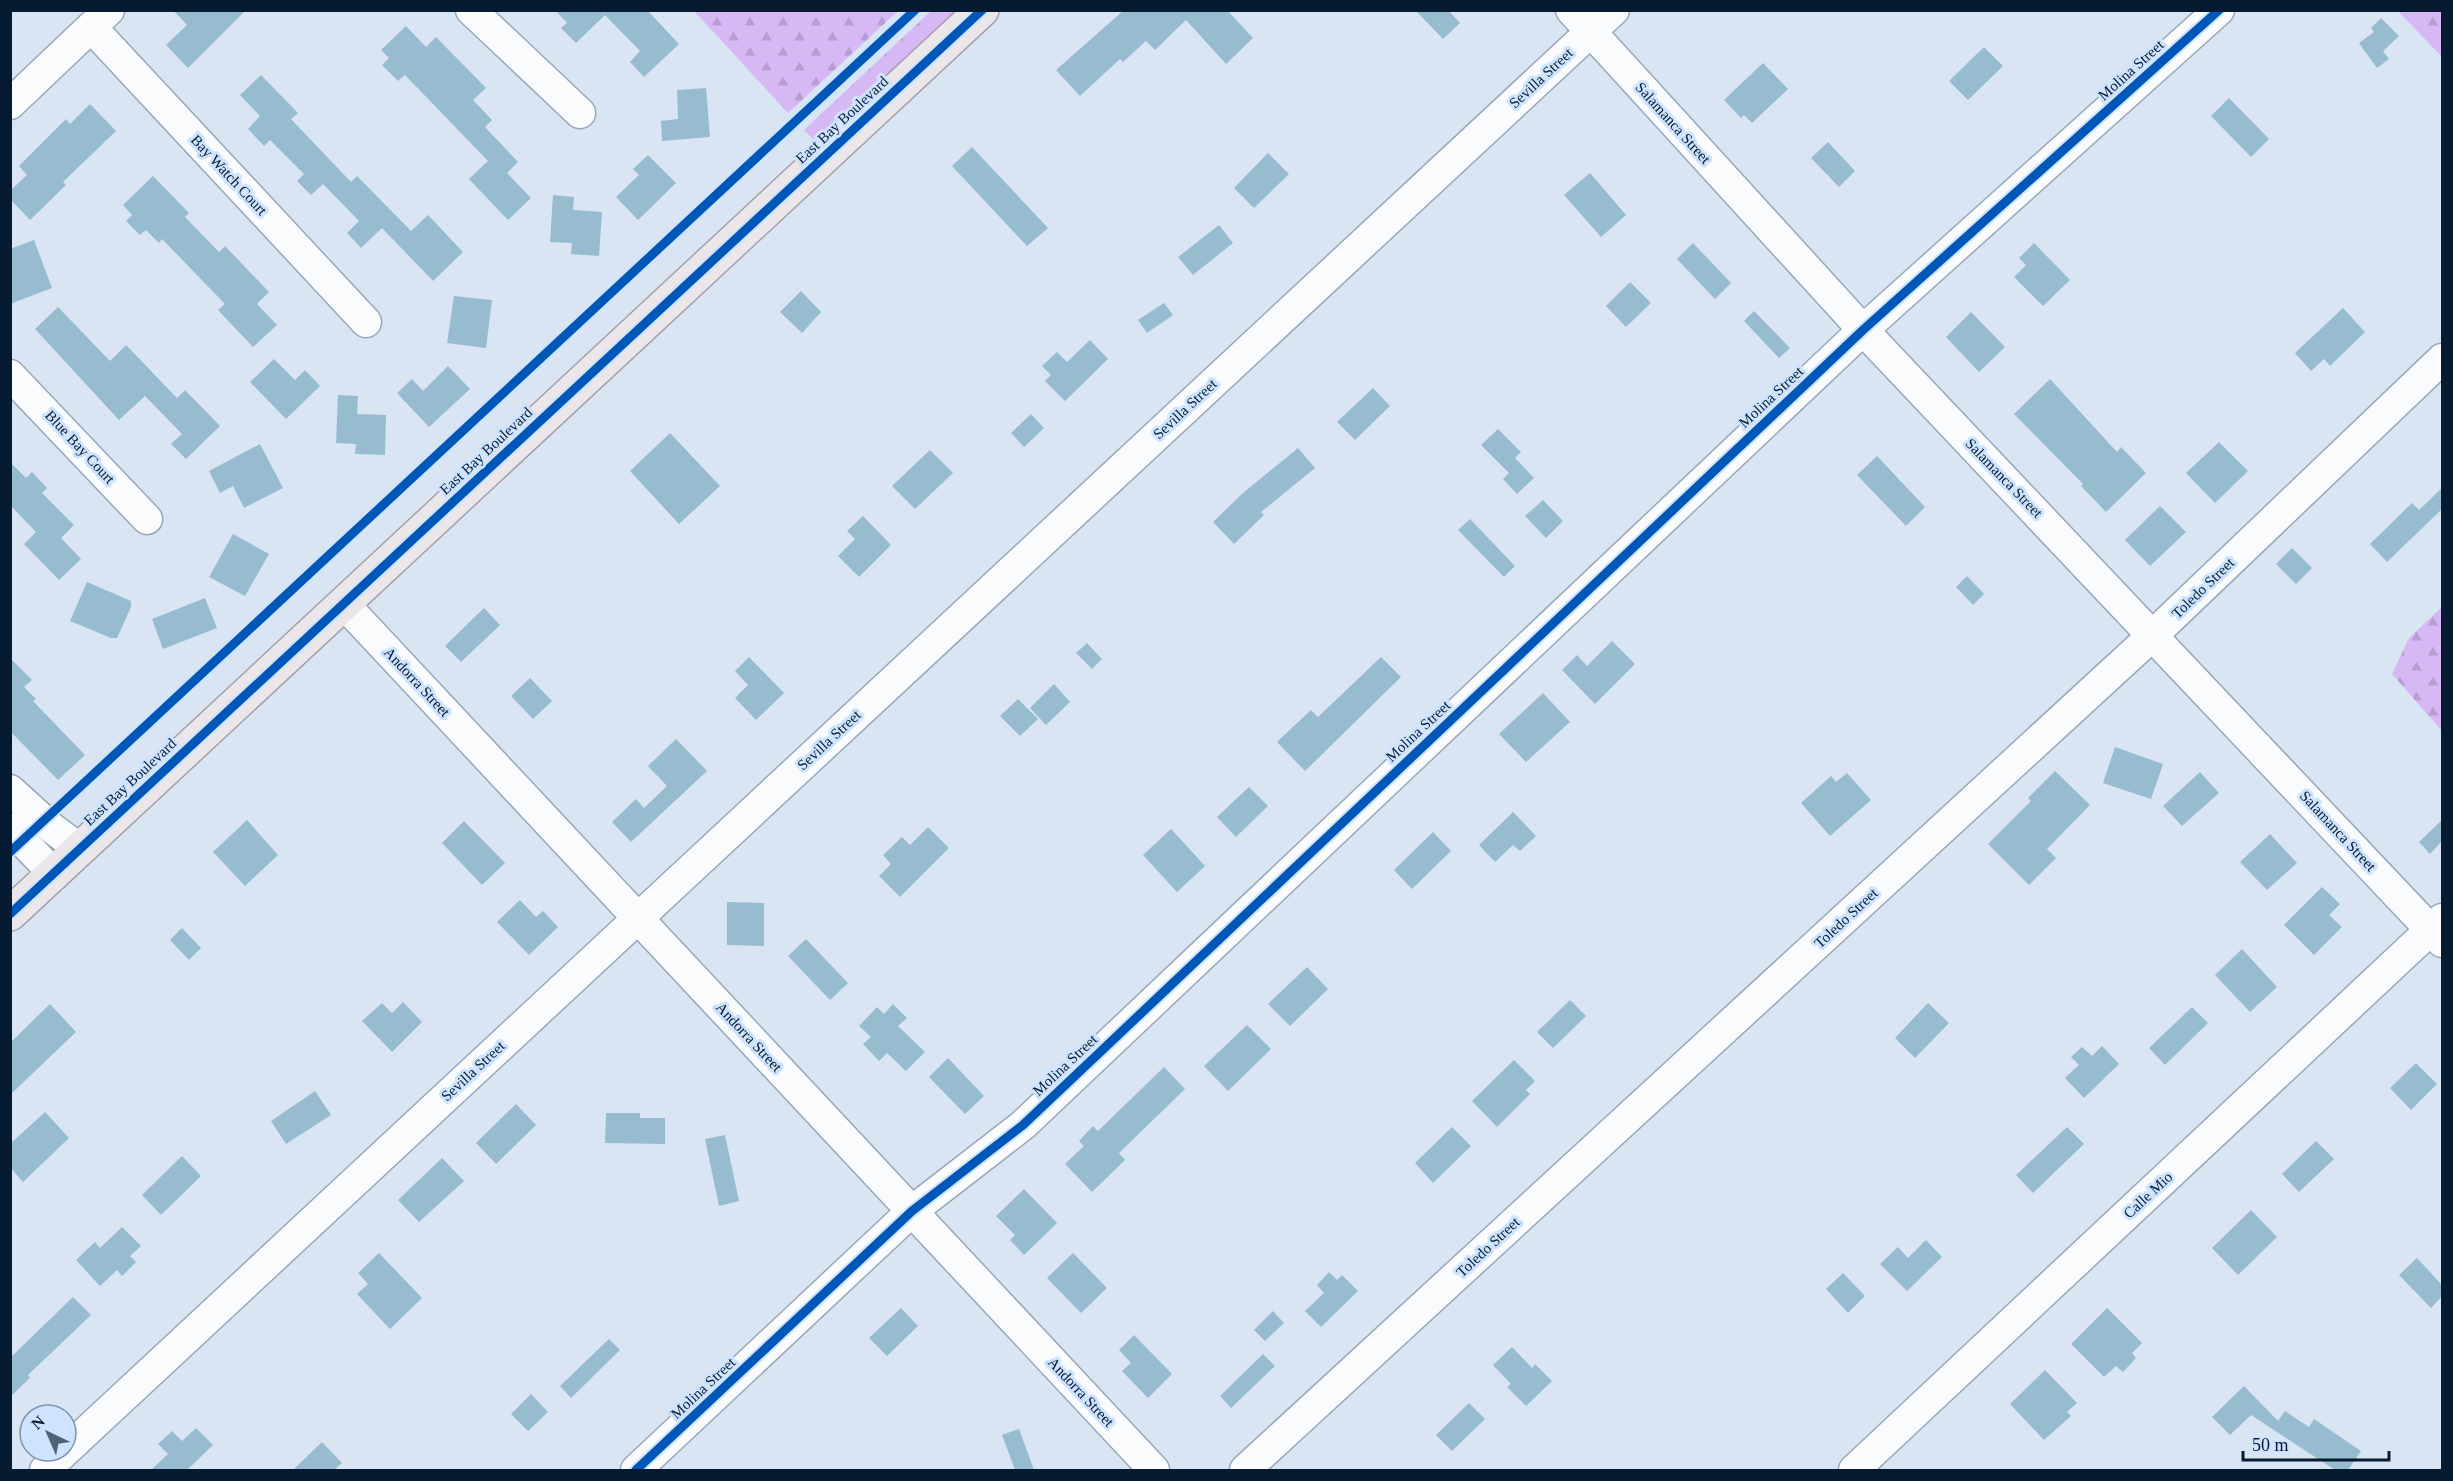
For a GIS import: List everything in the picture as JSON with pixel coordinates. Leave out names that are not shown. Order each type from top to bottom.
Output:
[{"type":"main road","name":"East Bay Boulevard","points":[[10,914],[982,10]]},
{"type":"street","points":[[471,10],[580,113]]},
{"type":"street","name":"Salamanca Street","points":[[1571,10],[1863,330],[2439,930]]},
{"type":"street","name":"Sevilla Street","points":[[45,1470],[1614,10]]},
{"type":"street","name":"Molina Street","points":[[636,1470],[912,1211],[1023,1125],[1863,330],[2219,10]]},
{"type":"street","points":[[10,104],[100,19]]},
{"type":"street","name":"Bay Watch Court","points":[[100,19],[366,322]]},
{"type":"street","name":"Toledo Street","points":[[1245,1470],[2154,635],[2442,359]]},
{"type":"street","name":"Blue Bay Court","points":[[10,375],[147,519]]},
{"type":"street","name":"Andorra Street","points":[[344,604],[1154,1470]]},
{"type":"street","points":[[10,790],[53,830],[80,849]]},
{"type":"street","points":[[10,828],[54,874]]},
{"type":"street","name":"Calle Mio","points":[[1854,1470],[2439,930]]},
{"type":"green space","points":[[694,11],[898,11],[788,113]]},
{"type":"green space","points":[[931,11],[965,11],[820,146],[804,130]]},
{"type":"green space","points":[[2398,11],[2442,11],[2442,57]]},
{"type":"green space","points":[[2442,607],[2442,731],[2392,674],[2409,638]]},
{"type":"building","points":[[173,10],[246,10],[188,68],[166,45],[187,25]]},
{"type":"building","points":[[555,10],[647,10],[679,44],[644,77],[630,62],[640,51],[605,15],[576,43],[561,28],[567,23]]},
{"type":"building","points":[[1124,10],[1227,10],[1253,38],[1226,64],[1186,20],[1155,50],[1146,41],[1123,62],[1120,59],[1080,96],[1056,70]]},
{"type":"building","points":[[1415,10],[1448,10],[1460,23],[1443,39]]},
{"type":"building","points":[[2381,18],[2399,36],[2383,51],[2389,59],[2377,68],[2359,43],[2374,32],[2371,28]]},
{"type":"building","points":[[406,26],[426,47],[436,37],[486,88],[473,100],[492,120],[485,127],[518,162],[507,173],[531,198],[508,220],[469,179],[488,161],[405,75],[398,81],[382,65],[389,58],[381,50]]},
{"type":"building","points":[[1984,47],[2003,66],[1968,100],[1949,81]]},
{"type":"building","points":[[1763,63],[1788,89],[1752,123],[1744,115],[1741,118],[1724,100]]},
{"type":"building","points":[[261,75],[298,113],[291,119],[351,182],[357,176],[411,231],[428,215],[463,252],[433,281],[382,228],[361,248],[347,233],[359,221],[323,184],[311,195],[297,181],[304,174],[270,140],[264,146],[248,129],[260,116],[240,95]]},
{"type":"building","points":[[706,88],[710,137],[662,141],[661,121],[678,119],[677,90]]},
{"type":"building","points":[[2229,98],[2269,139],[2251,157],[2211,116]]},
{"type":"building","points":[[90,104],[116,131],[63,182],[66,185],[30,220],[10,199],[10,191],[27,175],[19,166],[66,119],[70,124]]},
{"type":"building","points":[[1828,142],[1855,171],[1839,187],[1811,158]]},
{"type":"building","points":[[972,147],[1048,228],[1027,246],[952,166]]},
{"type":"building","points":[[1268,153],[1289,174],[1254,208],[1234,188]]},
{"type":"building","points":[[648,155],[676,183],[638,220],[616,197],[639,175],[633,169]]},
{"type":"building","points":[[1590,173],[1626,215],[1601,237],[1564,195]]},
{"type":"building","points":[[153,176],[189,213],[185,217],[219,252],[225,246],[269,292],[257,304],[277,325],[253,347],[218,310],[225,304],[162,239],[159,243],[146,230],[140,235],[126,221],[132,215],[123,205]]},
{"type":"building","points":[[553,195],[574,197],[573,210],[602,212],[599,256],[571,254],[572,243],[550,242]]},
{"type":"building","points":[[1219,225],[1233,243],[1193,275],[1178,257]]},
{"type":"building","points":[[34,240],[52,288],[10,304],[10,249]]},
{"type":"building","points":[[1693,243],[1731,283],[1715,299],[1677,259]]},
{"type":"building","points":[[2034,243],[2070,280],[2043,306],[2014,277],[2026,265],[2019,258]]},
{"type":"building","points":[[1630,282],[1651,303],[1626,327],[1606,306]]},
{"type":"building","points":[[801,291],[821,312],[802,333],[780,312]]},
{"type":"building","points":[[454,296],[492,300],[486,348],[447,343]]},
{"type":"building","points":[[1164,303],[1173,315],[1147,333],[1138,320]]},
{"type":"building","points":[[58,307],[110,361],[126,345],[177,398],[185,390],[220,426],[186,459],[171,444],[182,434],[145,396],[119,420],[35,329]]},
{"type":"building","points":[[2343,308],[2365,332],[2330,366],[2324,359],[2311,371],[2295,353]]},
{"type":"building","points":[[1754,311],[1790,348],[1779,358],[1744,321]]},
{"type":"building","points":[[1971,312],[2005,347],[1979,372],[1946,337]]},
{"type":"building","points":[[1090,340],[1108,359],[1065,401],[1045,381],[1051,375],[1042,366],[1057,352],[1067,362]]},
{"type":"building","points":[[274,359],[295,380],[305,370],[320,386],[286,419],[250,382]]},
{"type":"building","points":[[448,366],[470,389],[429,427],[397,393],[412,379],[423,391]]},
{"type":"building","points":[[2050,379],[2117,452],[2121,447],[2146,473],[2106,512],[2081,486],[2083,484],[2014,414]]},
{"type":"building","points":[[1373,388],[1390,406],[1355,440],[1337,422]]},
{"type":"building","points":[[338,395],[358,396],[357,414],[386,415],[385,455],[355,454],[356,444],[336,443]]},
{"type":"building","points":[[1031,414],[1044,428],[1024,447],[1011,433]]},
{"type":"building","points":[[1498,429],[1521,452],[1515,458],[1534,478],[1517,494],[1503,479],[1509,473],[1481,445]]},
{"type":"building","points":[[670,433],[720,486],[679,524],[630,471]]},
{"type":"building","points":[[2219,442],[2248,471],[2215,503],[2186,473]]},
{"type":"building","points":[[260,444],[283,488],[244,508],[233,486],[220,493],[209,471]]},
{"type":"building","points":[[1298,448],[1315,468],[1261,512],[1264,515],[1234,544],[1213,522],[1243,493]]},
{"type":"building","points":[[930,450],[953,473],[915,509],[892,486]]},
{"type":"building","points":[[1877,456],[1925,507],[1906,526],[1857,475]]},
{"type":"building","points":[[10,462],[26,478],[32,472],[47,488],[42,493],[74,525],[61,538],[81,559],[59,580],[24,544],[36,532],[10,505]]},
{"type":"building","points":[[2442,488],[2442,509],[2387,562],[2370,544],[2412,503],[2419,510]]},
{"type":"building","points":[[1543,500],[1563,521],[1546,538],[1525,516]]},
{"type":"building","points":[[2160,506],[2186,532],[2150,566],[2125,540]]},
{"type":"building","points":[[863,516],[891,545],[859,577],[838,556],[855,539],[847,531]]},
{"type":"building","points":[[1470,519],[1515,566],[1504,577],[1458,530]]},
{"type":"building","points":[[233,534],[269,554],[245,596],[209,577]]},
{"type":"building","points":[[2292,548],[2312,568],[2296,584],[2276,564]]},
{"type":"building","points":[[1967,576],[1984,594],[1973,605],[1956,587]]},
{"type":"building","points":[[87,582],[131,601],[131,607],[117,638],[111,638],[70,621]]},
{"type":"building","points":[[205,598],[217,628],[163,649],[152,619]]},
{"type":"building","points":[[484,608],[500,625],[461,662],[445,646]]},
{"type":"building","points":[[1612,641],[1635,664],[1595,704],[1562,670],[1577,655],[1587,666]]},
{"type":"building","points":[[1087,643],[1102,659],[1092,669],[1076,653]]},
{"type":"building","points":[[749,657],[784,693],[756,720],[735,698],[748,685],[735,671]]},
{"type":"building","points":[[1381,657],[1401,677],[1305,771],[1277,742],[1311,710],[1318,717]]},
{"type":"building","points":[[10,658],[32,680],[24,687],[36,699],[33,701],[85,755],[58,780],[10,731]]},
{"type":"building","points":[[530,678],[552,701],[533,719],[511,696]]},
{"type":"building","points":[[1054,684],[1070,702],[1046,725],[1030,708]]},
{"type":"building","points":[[1543,693],[1570,722],[1526,762],[1499,734]]},
{"type":"building","points":[[1018,699],[1038,719],[1020,736],[1000,716]]},
{"type":"building","points":[[676,739],[707,771],[631,842],[612,822],[636,799],[644,808],[667,786],[648,766]]},
{"type":"building","points":[[2115,747],[2163,764],[2151,799],[2103,783]]},
{"type":"building","points":[[2055,771],[2090,805],[2047,849],[2056,858],[2029,885],[1988,844],[2031,801],[2028,798]]},
{"type":"building","points":[[2200,772],[2219,793],[2182,826],[2163,806]]},
{"type":"building","points":[[1847,773],[1871,800],[1830,836],[1801,803],[1831,776],[1836,782]]},
{"type":"building","points":[[1249,787],[1268,806],[1236,837],[1217,817]]},
{"type":"building","points":[[1513,812],[1536,836],[1520,851],[1513,845],[1495,862],[1479,845]]},
{"type":"building","points":[[247,820],[278,855],[245,886],[213,852]]},
{"type":"building","points":[[2442,820],[2442,841],[2430,854],[2419,842]]},
{"type":"building","points":[[464,821],[505,863],[482,885],[442,843]]},
{"type":"building","points":[[928,827],[949,848],[900,897],[879,876],[891,864],[883,855],[902,837],[910,845]]},
{"type":"building","points":[[1171,829],[1205,866],[1177,892],[1143,855]]},
{"type":"building","points":[[1433,832],[1451,851],[1412,889],[1394,870]]},
{"type":"building","points":[[2270,834],[2297,863],[2267,890],[2240,862]]},
{"type":"building","points":[[2322,887],[2340,904],[2329,915],[2342,927],[2314,955],[2284,925]]},
{"type":"building","points":[[520,900],[536,917],[543,911],[558,927],[529,955],[497,922]]},
{"type":"building","points":[[727,902],[764,903],[764,946],[727,945]]},
{"type":"building","points":[[182,928],[201,948],[189,960],[170,940]]},
{"type":"building","points":[[806,939],[848,983],[830,1000],[788,956]]},
{"type":"building","points":[[2242,949],[2277,987],[2250,1012],[2215,975]]},
{"type":"building","points":[[1307,967],[1328,989],[1290,1026],[1268,1004]]},
{"type":"building","points":[[1570,1000],[1586,1016],[1553,1048],[1537,1032]]},
{"type":"building","points":[[403,1002],[422,1022],[392,1052],[362,1021],[382,1003],[392,1013]]},
{"type":"building","points":[[1928,1003],[1949,1023],[1915,1058],[1895,1038]]},
{"type":"building","points":[[50,1004],[76,1032],[10,1095],[10,1043]]},
{"type":"building","points":[[893,1004],[907,1018],[898,1026],[925,1052],[906,1071],[887,1053],[879,1061],[863,1044],[871,1037],[859,1026],[877,1007],[884,1014]]},
{"type":"building","points":[[2192,1007],[2208,1023],[2165,1065],[2149,1048]]},
{"type":"building","points":[[1247,1025],[1271,1049],[1228,1091],[1204,1066]]},
{"type":"building","points":[[2102,1046],[2119,1064],[2084,1098],[2065,1078],[2079,1065],[2071,1057],[2082,1047],[2092,1056]]},
{"type":"building","points":[[948,1058],[984,1096],[965,1114],[929,1077]]},
{"type":"building","points":[[1514,1060],[1535,1081],[1526,1090],[1530,1094],[1497,1127],[1472,1101]]},
{"type":"building","points":[[2416,1063],[2437,1084],[2411,1110],[2390,1088]]},
{"type":"building","points":[[1164,1067],[1185,1089],[1119,1153],[1125,1160],[1092,1192],[1065,1164],[1084,1146],[1079,1141],[1093,1126],[1098,1131]]},
{"type":"building","points":[[315,1091],[331,1115],[286,1144],[271,1121]]},
{"type":"building","points":[[516,1104],[536,1125],[496,1164],[476,1143]]},
{"type":"building","points":[[45,1112],[69,1138],[23,1182],[10,1167],[10,1144]]},
{"type":"building","points":[[606,1113],[640,1113],[640,1118],[665,1118],[665,1144],[605,1143]]},
{"type":"building","points":[[1452,1127],[1471,1146],[1433,1183],[1415,1163]]},
{"type":"building","points":[[2067,1127],[2084,1144],[2033,1193],[2016,1175]]},
{"type":"building","points":[[725,1135],[739,1201],[719,1206],[705,1139]]},
{"type":"building","points":[[2316,1141],[2334,1159],[2299,1192],[2282,1174]]},
{"type":"building","points":[[182,1156],[201,1176],[161,1215],[142,1195]]},
{"type":"building","points":[[442,1158],[464,1181],[419,1222],[398,1200]]},
{"type":"building","points":[[1024,1189],[1057,1223],[1024,1255],[1010,1240],[1015,1235],[996,1216]]},
{"type":"building","points":[[2251,1210],[2277,1237],[2238,1275],[2212,1248]]},
{"type":"building","points":[[122,1227],[141,1246],[130,1256],[136,1262],[122,1276],[117,1270],[100,1286],[76,1260],[95,1242],[100,1248]]},
{"type":"building","points":[[1926,1240],[1942,1257],[1907,1291],[1880,1264],[1898,1247],[1908,1258]]},
{"type":"building","points":[[379,1253],[422,1298],[390,1329],[357,1294],[368,1284],[358,1273]]},
{"type":"building","points":[[1073,1253],[1107,1288],[1081,1313],[1047,1278]]},
{"type":"building","points":[[2417,1258],[2442,1285],[2442,1296],[2431,1308],[2399,1275]]},
{"type":"building","points":[[1329,1272],[1337,1280],[1342,1275],[1358,1291],[1321,1327],[1305,1311],[1324,1293],[1317,1285]]},
{"type":"building","points":[[1843,1273],[1865,1296],[1848,1313],[1826,1289]]},
{"type":"building","points":[[73,1297],[91,1315],[28,1375],[30,1378],[10,1397],[10,1358]]},
{"type":"building","points":[[901,1308],[918,1326],[887,1356],[869,1338]]},
{"type":"building","points":[[2107,1308],[2142,1343],[2132,1353],[2136,1358],[2123,1372],[2116,1366],[2104,1377],[2071,1344]]},
{"type":"building","points":[[1273,1311],[1284,1323],[1265,1341],[1254,1330]]},
{"type":"building","points":[[1134,1335],[1172,1374],[1148,1398],[1122,1371],[1131,1363],[1119,1350]]},
{"type":"building","points":[[609,1339],[620,1350],[571,1398],[560,1386]]},
{"type":"building","points":[[1512,1347],[1532,1368],[1535,1364],[1552,1381],[1526,1406],[1507,1387],[1511,1384],[1493,1365]]},
{"type":"building","points":[[1263,1354],[1275,1366],[1231,1408],[1220,1396]]},
{"type":"building","points":[[2045,1370],[2077,1403],[2067,1412],[2071,1416],[2044,1440],[2010,1404]]},
{"type":"building","points":[[2244,1386],[2278,1421],[2285,1411],[2309,1427],[2314,1419],[2361,1451],[2348,1470],[2335,1470],[2251,1415],[2230,1435],[2212,1417]]},
{"type":"building","points":[[531,1394],[548,1412],[528,1431],[511,1414]]},
{"type":"building","points":[[1469,1403],[1485,1419],[1452,1451],[1436,1435]]},
{"type":"building","points":[[196,1428],[213,1445],[187,1470],[151,1470],[168,1454],[158,1444],[172,1431],[182,1441]]},
{"type":"building","points":[[1019,1429],[1034,1470],[1015,1470],[1002,1435]]},
{"type":"building","points":[[322,1442],[342,1463],[334,1470],[293,1470]]},
{"type":"cycle path","points":[[10,852],[915,10]]},
{"type":"cycle path","points":[[10,914],[982,10]]},
{"type":"cycle path","points":[[636,1470],[912,1211],[1023,1125],[1863,330],[2219,10]]}]
